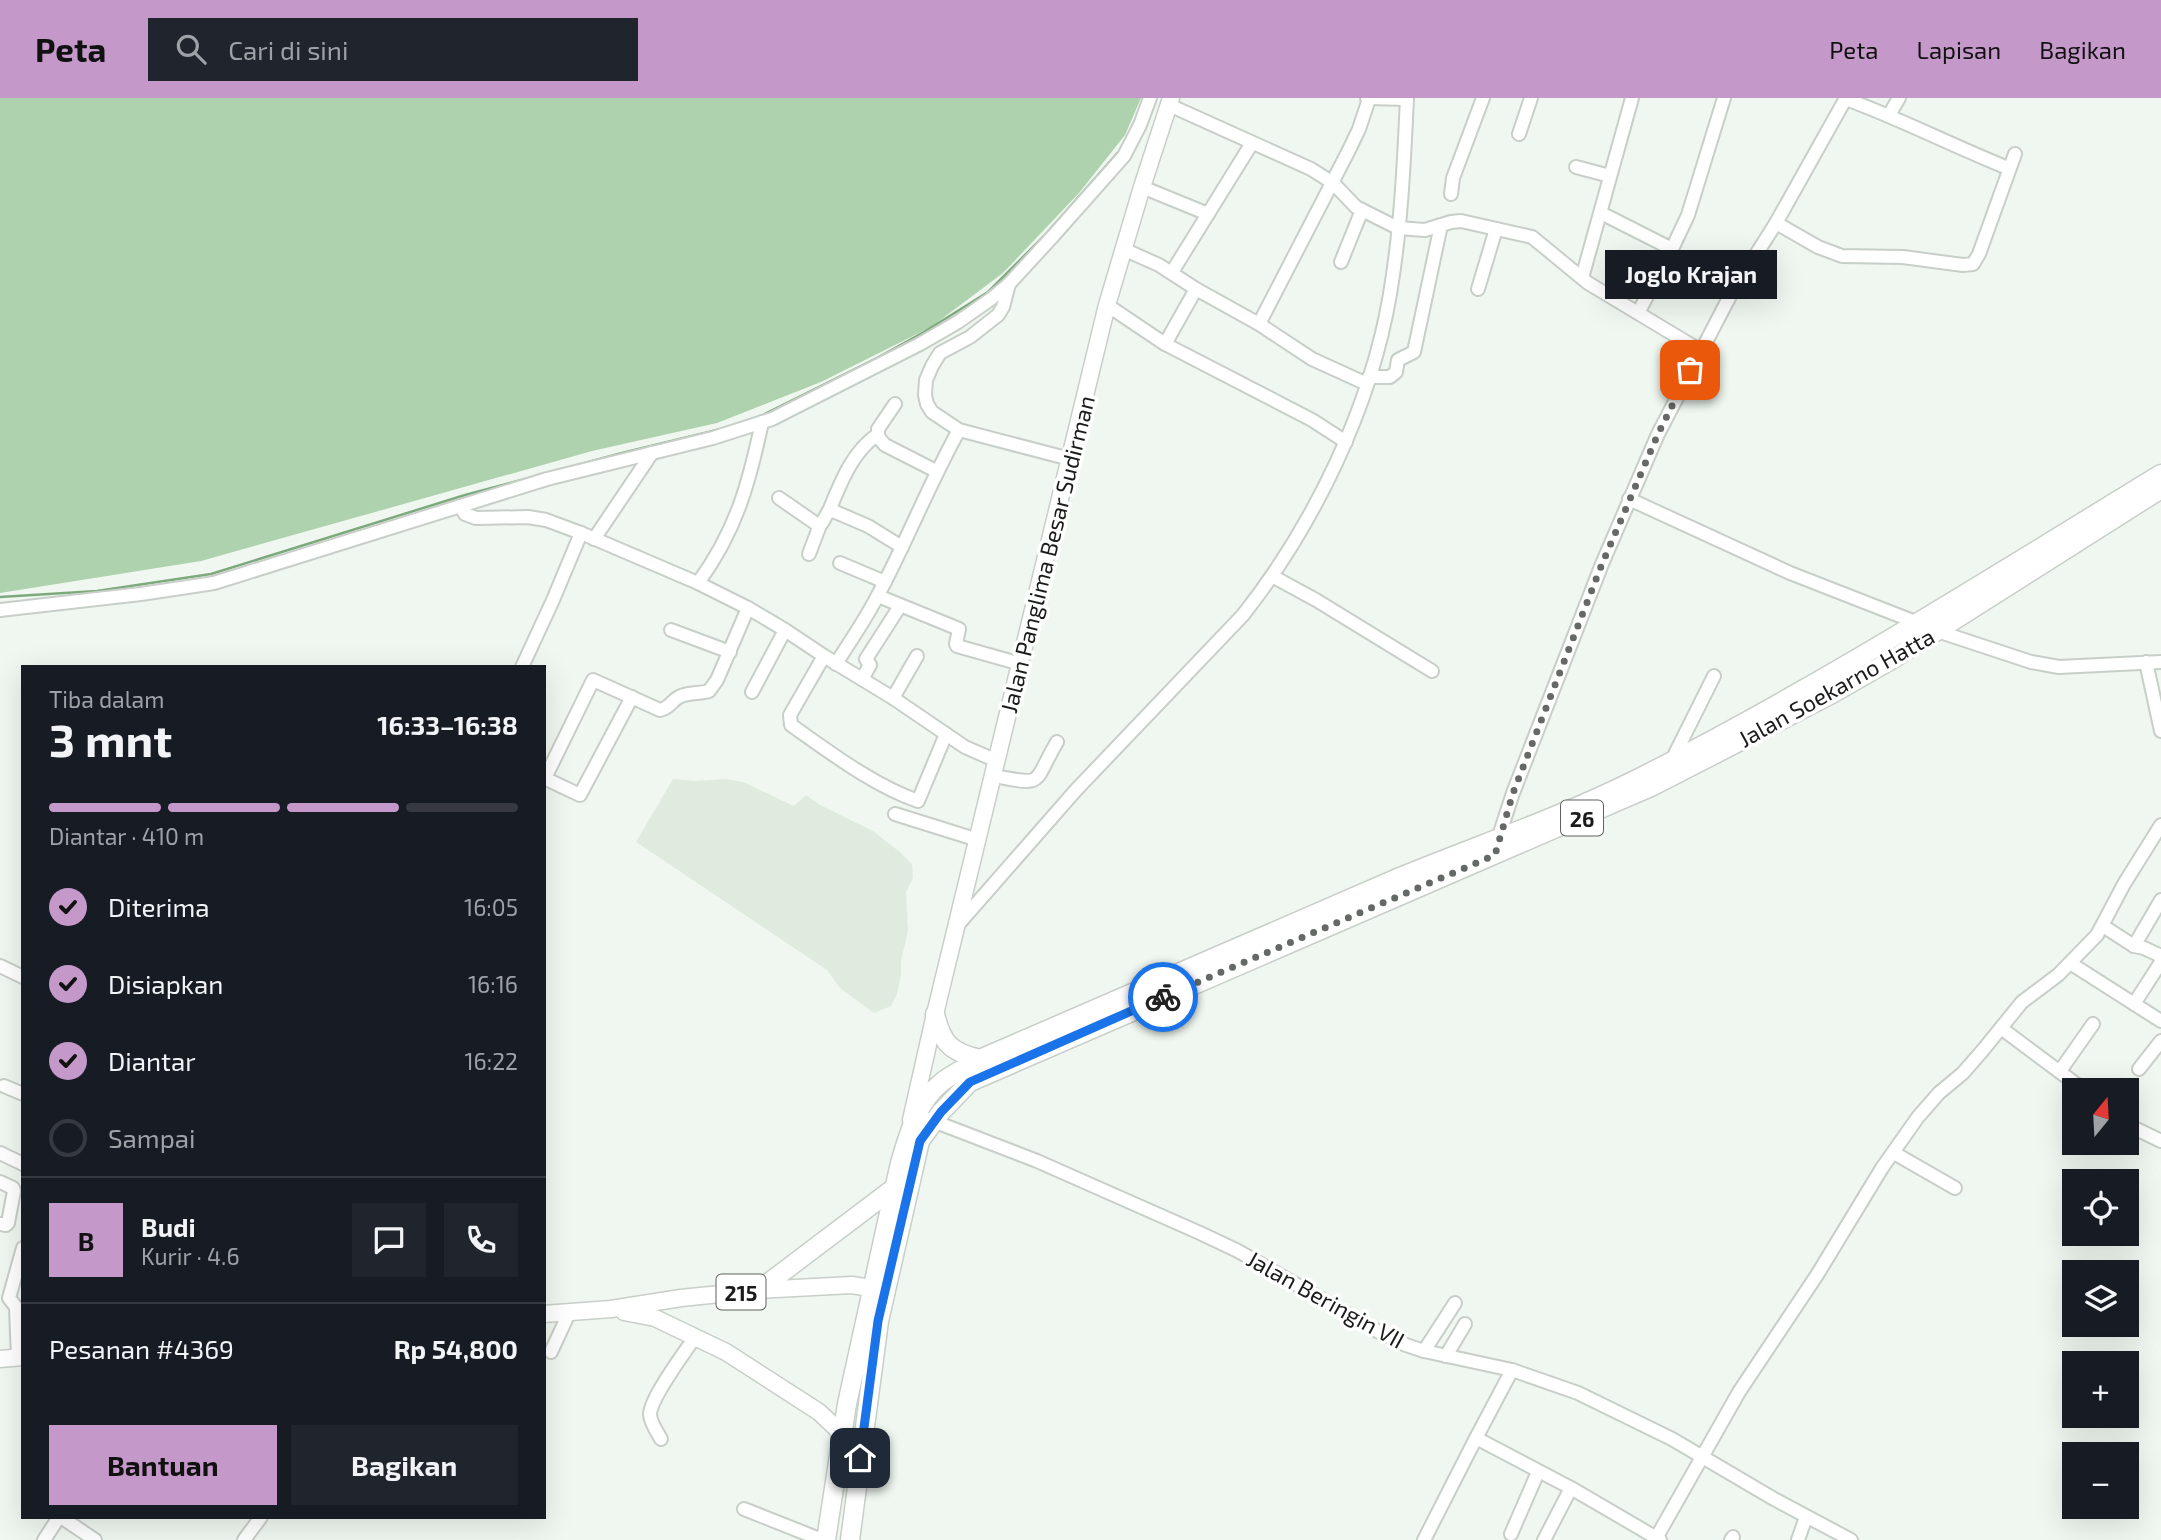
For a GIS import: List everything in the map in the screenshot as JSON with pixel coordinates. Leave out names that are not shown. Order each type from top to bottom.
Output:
[{"type":"highway","name":"Jalan Soekarno Hatta","points":[[1497,847],[1672,760],[1827,676],[2161,474]]},
{"type":"highway","name":"Jalan Soekarno Hatta","points":[[970,1082],[1362,894],[1615,804],[1727,749],[1832,694],[2161,489]]},
{"type":"highway","name":"Jalan Soekarno Hatta","points":[[980,1059],[1180,981]]},
{"type":"highway","points":[[935,1014],[946,1043],[962,1054],[980,1059]]},
{"type":"highway","name":"26","points":[[850,1540],[879,1289],[894,1188],[928,1096],[943,1081],[980,1059]]},
{"type":"highway","name":"26","points":[[922,1116],[970,1082]]},
{"type":"highway","name":"26","points":[[824,1540],[845,1419],[879,1289],[914,1137]]},
{"type":"highway","name":"215","points":[[759,1290],[894,1188]]},
{"type":"main road","name":"Jalan Panglima Besar Sudirman","points":[[926,1055],[1107,305],[1170,102]]},
{"type":"main road","points":[[926,1055],[934,1072],[951,1086],[970,1082]]},
{"type":"main road","points":[[926,1055],[928,1096]]},
{"type":"main road","points":[[922,1116],[926,1055]]},
{"type":"main road","name":"215","points":[[546,1314],[611,1309],[759,1290],[852,1285],[879,1289]]},
{"type":"main road","points":[[681,1298],[675,1315],[689,1333]]},
{"type":"main road","name":"215","points":[[611,1309],[656,1318],[726,1352],[832,1423],[840,1434],[840,1451]]},
{"type":"main road","points":[[0,1359],[20,1358]]},
{"type":"main road","points":[[819,1412],[833,1418],[845,1419],[858,1414],[868,1395]]},
{"type":"street","points":[[0,610],[214,583],[547,480],[713,438],[762,422],[939,333],[1009,284],[1124,156],[1150,98]]},
{"type":"street","points":[[956,928],[1076,790],[1244,615],[1272,576],[1326,485],[1346,442],[1368,380],[1386,313],[1404,171],[1407,99],[1368,98],[1359,130],[1259,324]]},
{"type":"street","points":[[1451,194],[1453,178],[1483,98]]},
{"type":"street","points":[[1519,134],[1531,98]]},
{"type":"street","points":[[1582,278],[1632,98]]},
{"type":"street","points":[[1638,313],[1672,249],[1696,192],[1724,98]]},
{"type":"street","points":[[1497,847],[1518,780],[1629,499],[1663,423],[1731,294],[1776,223],[1846,98],[2008,168]]},
{"type":"street","points":[[1889,115],[1899,98]]},
{"type":"street","points":[[1170,102],[1311,169],[1333,183],[1346,198],[1362,210],[1398,228],[1418,230],[1461,221],[1532,237],[1582,278],[1701,351]]},
{"type":"street","points":[[1172,272],[1252,143]]},
{"type":"street","points":[[1776,223],[1818,247],[1842,256],[1903,257],[1969,265],[1976,261],[1979,254],[2015,154]]},
{"type":"street","points":[[1576,167],[1610,177]]},
{"type":"street","points":[[1142,187],[1208,214]]},
{"type":"street","points":[[1341,262],[1362,210]]},
{"type":"street","points":[[1601,213],[1672,249]]},
{"type":"street","points":[[1123,249],[1172,272],[1312,359],[1368,380],[1390,377],[1396,372],[1398,360],[1414,352],[1441,225]]},
{"type":"street","points":[[1478,289],[1496,229]]},
{"type":"street","points":[[1009,284],[998,315],[970,337],[940,353],[926,380],[925,395],[932,412],[959,430],[1070,459]]},
{"type":"street","points":[[1165,344],[1196,289]]},
{"type":"street","points":[[1107,305],[1165,344],[1311,420],[1346,442]]},
{"type":"street","points":[[809,554],[820,525],[854,458],[877,435],[878,429],[895,404]]},
{"type":"street","points":[[698,583],[719,551],[738,514],[747,490],[762,422]]},
{"type":"street","points":[[836,664],[885,582],[936,471],[959,430]]},
{"type":"street","points":[[877,435],[886,445],[936,471]]},
{"type":"street","points":[[594,539],[652,453]]},
{"type":"street","points":[[779,498],[820,525]]},
{"type":"street","points":[[1629,499],[1790,573],[1918,623]]},
{"type":"street","points":[[460,506],[465,513],[476,519],[528,517],[546,520],[698,583],[785,630],[894,698],[996,768],[1025,782],[1033,781],[1040,775],[1058,743]]},
{"type":"street","points":[[829,511],[868,526],[902,547]]},
{"type":"street","points":[[523,665],[581,533]]},
{"type":"street","points":[[840,563],[885,582]]},
{"type":"street","points":[[1272,576],[1432,671]]},
{"type":"street","points":[[877,596],[959,629],[957,646],[1021,664]]},
{"type":"street","points":[[862,679],[870,665],[866,659],[900,606]]},
{"type":"street","points":[[546,776],[593,680],[660,710],[679,697],[709,691],[715,685],[748,608]]},
{"type":"street","points":[[671,630],[730,652]]},
{"type":"street","points":[[752,692],[785,630]]},
{"type":"street","points":[[1937,631],[2031,662],[2059,667],[2161,662]]},
{"type":"street","points":[[824,656],[789,721],[835,756],[918,801],[946,734]]},
{"type":"street","points":[[894,698],[917,656]]},
{"type":"street","points":[[2146,662],[2161,731]]},
{"type":"street","points":[[1672,760],[1714,676]]},
{"type":"street","points":[[546,778],[580,795],[632,696]]},
{"type":"street","points":[[895,814],[978,840]]},
{"type":"street","points":[[1476,1438],[1571,1488],[1657,1539],[1739,1392],[1918,1117],[1939,1093],[1963,1073],[2022,1002],[2058,975],[2103,926],[2124,884],[2161,825]]},
{"type":"street","points":[[2134,946],[2161,901]]},
{"type":"street","points":[[2103,926],[2134,946],[2161,956]]},
{"type":"street","points":[[2134,1004],[2161,962]]},
{"type":"street","points":[[2070,963],[2134,1004],[2159,1016]]},
{"type":"street","points":[[0,966],[21,976]]},
{"type":"street","points":[[2060,1072],[2093,1024]]},
{"type":"street","points":[[2001,1028],[2068,1078]]},
{"type":"street","points":[[2139,1069],[2161,1041]]},
{"type":"street","points":[[1,1087],[21,1090]]},
{"type":"street","name":"Jalan Beringin VII","points":[[922,1116],[1037,1161],[1200,1233],[1238,1251],[1377,1331],[1424,1351],[1512,1370],[1578,1393],[1703,1456],[1806,1517],[1830,1535],[1851,1540]]},
{"type":"street","points":[[2139,1130],[2161,1141]]},
{"type":"street","points":[[0,1153],[21,1163]]},
{"type":"street","points":[[1894,1153],[1955,1188]]},
{"type":"street","points":[[0,1182],[15,1191],[8,1223],[0,1224]]},
{"type":"street","points":[[20,1358],[16,1307],[9,1298],[21,1255]]},
{"type":"street","points":[[1424,1351],[1455,1303]]},
{"type":"street","points":[[551,1352],[569,1313]]},
{"type":"street","points":[[1446,1356],[1465,1324]]},
{"type":"street","points":[[661,1439],[651,1420],[652,1407],[689,1333]]},
{"type":"street","points":[[1424,1540],[1512,1370]]},
{"type":"street","points":[[1511,1534],[1538,1472]]},
{"type":"street","points":[[1544,1540],[1571,1488]]},
{"type":"street","points":[[744,1509],[824,1540]]},
{"type":"street","points":[[1798,1540],[1806,1517]]},
{"type":"street","points":[[44,1540],[59,1519]]},
{"type":"street","points":[[63,1519],[95,1540]]},
{"type":"street","points":[[244,1540],[260,1519]]},
{"type":"shaded area","points":[[673,779],[726,779],[743,782],[794,806],[806,795],[820,805],[873,831],[912,864],[913,878],[906,892],[908,931],[897,994],[891,1006],[874,1013],[840,988],[827,970],[636,842]]},
{"type":"green space","points":[[0,98],[1141,98],[1125,135],[1079,193],[1003,273],[931,327],[821,382],[717,423],[592,451],[201,561],[0,593]]},
{"type":"waterway","points":[[0,597],[97,591],[211,574],[465,495],[721,429],[761,416],[877,358],[988,292],[1044,236],[1121,149]]},
{"type":"way so far","points":[[1163,997],[1495,855],[1513,793],[1602,564],[1658,434],[1690,370]]},
{"type":"place","name":"Joglo Krajan","points":[[1690,370]]},
{"type":"route","points":[[860,1458],[878,1321],[920,1141],[941,1112],[970,1082],[1163,997]]}]
